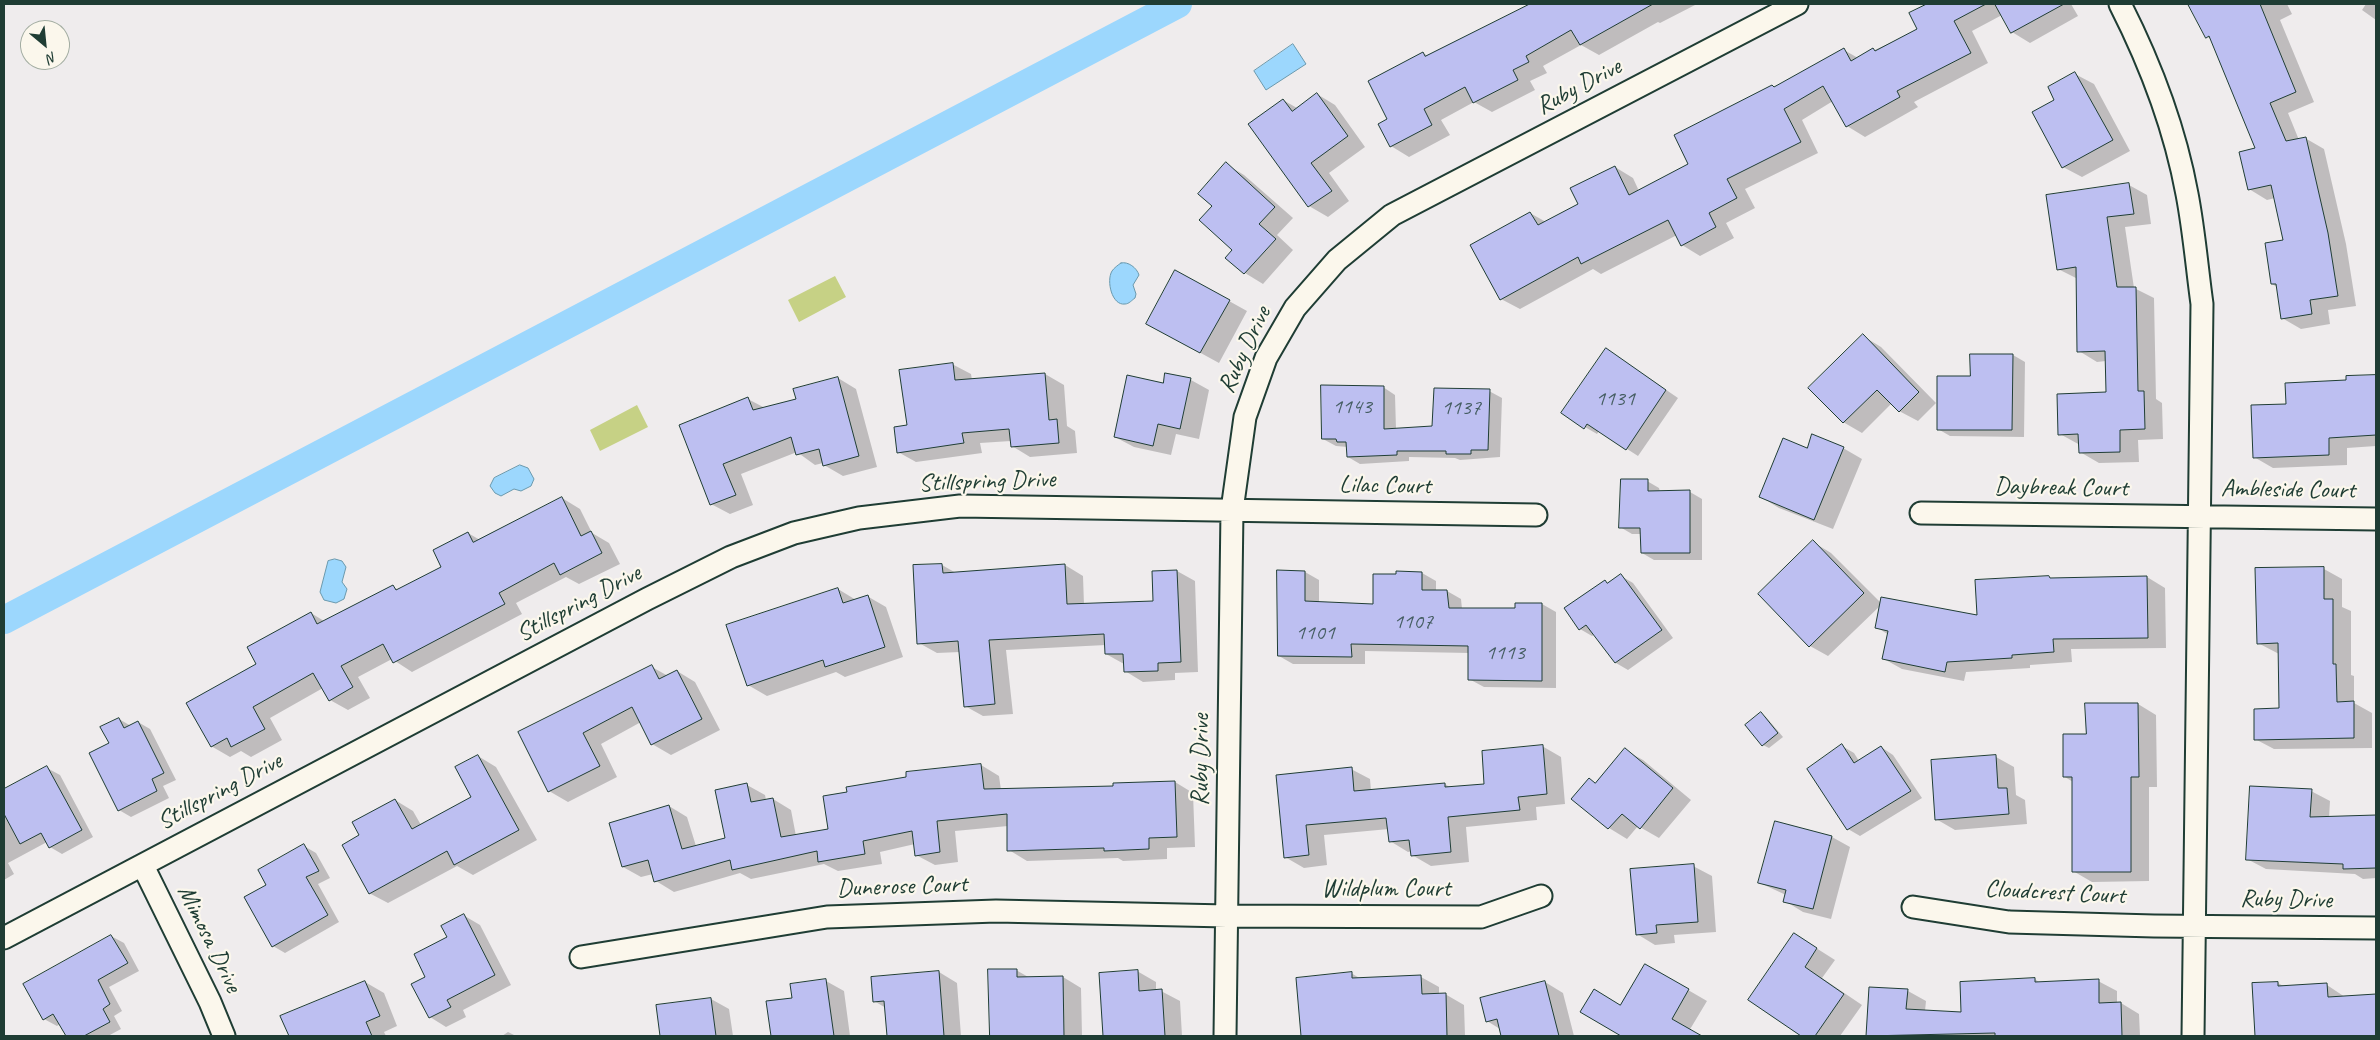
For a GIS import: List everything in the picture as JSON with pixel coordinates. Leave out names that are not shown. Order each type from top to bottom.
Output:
[{"type":"street","name":"Ruby Drive","points":[[1225,1036],[1232,510],[1244,416],[1266,358],[1295,308],[1337,260],[1392,215],[1797,4]]},
{"type":"street","points":[[2120,4],[2143,49],[2164,109],[2187,194],[2202,304],[2193,1036]]},
{"type":"street","name":"Stillspring Drive","points":[[4,938],[647,599],[731,557],[794,534],[858,518],[960,506],[1232,510]]},
{"type":"street","name":"Lilac Court","points":[[1232,510],[1536,515]]},
{"type":"street","name":"Daybreak Court","points":[[1921,513],[2199,516]]},
{"type":"street","name":"Ambleside Court","points":[[2199,516],[2376,519]]},
{"type":"street","name":"Mimosa Drive","points":[[143,866],[210,1002],[224,1036]]},
{"type":"street","name":"Wildplum Court","points":[[1227,916],[1481,917],[1541,896]]},
{"type":"street","name":"Cloudcrest Court","points":[[1913,907],[2009,922],[2194,926]]},
{"type":"street","name":"Dunerose Court","points":[[581,957],[827,917],[996,911],[1227,916]]},
{"type":"street","name":"Ruby Drive","points":[[2194,926],[2376,928]]},
{"type":"green space","points":[[835,276],[846,297],[799,322],[788,300]]},
{"type":"green space","points":[[637,405],[648,427],[600,451],[590,430]]},
{"type":"water","points":[[1293,44],[1306,64],[1266,90],[1254,71]]},
{"type":"water","points":[[1121,263],[1132,266],[1139,275],[1133,285],[1136,294],[1135,298],[1125,304],[1120,304],[1117,301],[1111,292],[1110,286],[1110,275]]},
{"type":"water","points":[[520,465],[528,468],[534,479],[531,486],[521,491],[514,489],[501,496],[495,493],[490,486],[494,478]]},
{"type":"water","points":[[335,559],[342,561],[346,567],[342,582],[347,589],[344,599],[336,603],[324,600],[320,592],[328,561]]},
{"type":"building","points":[[1530,4],[1653,4],[1580,45],[1571,30],[1526,56],[1529,62],[1513,70],[1518,80],[1473,103],[1465,87],[1424,109],[1432,125],[1390,147],[1378,124],[1387,119],[1368,81],[1423,52],[1425,56]]},
{"type":"building","points":[[1927,4],[1986,4],[1954,21],[1971,53],[1897,91],[1900,97],[1846,127],[1823,86],[1784,109],[1801,142],[1727,179],[1737,198],[1709,213],[1716,227],[1681,246],[1668,220],[1581,264],[1578,257],[1500,300],[1470,245],[1530,212],[1538,225],[1578,204],[1570,188],[1615,166],[1629,195],[1688,164],[1674,135],[1772,85],[1774,87],[1844,48],[1851,61],[1873,48],[1875,51],[1917,29],[1909,13]]},
{"type":"building","points":[[1995,4],[2064,4],[2011,33]]},
{"type":"building","points":[[2188,4],[2260,4],[2296,92],[2270,103],[2286,141],[2306,137],[2328,233],[2338,296],[2310,300],[2312,314],[2281,319],[2276,284],[2271,284],[2265,243],[2283,240],[2271,185],[2248,190],[2239,152],[2255,148],[2209,36],[2206,38]]},
{"type":"building","points":[[2075,72],[2113,140],[2062,168],[2032,112],[2054,100],[2048,87]]},
{"type":"building","points":[[1317,93],[1348,136],[1311,163],[1332,191],[1308,207],[1248,124],[1283,99],[1292,111]]},
{"type":"building","points":[[1226,162],[1275,207],[1259,224],[1276,239],[1244,274],[1225,258],[1232,250],[1199,220],[1212,206],[1198,194]]},
{"type":"building","points":[[2129,183],[2134,214],[2107,217],[2117,287],[2136,287],[2138,391],[2144,391],[2145,429],[2120,430],[2120,452],[2079,453],[2078,434],[2058,435],[2057,394],[2106,392],[2105,351],[2077,352],[2076,267],[2057,270],[2046,195]]},
{"type":"building","points":[[1175,270],[1230,300],[1200,353],[1146,324]]},
{"type":"building","points":[[1863,334],[1919,392],[1899,412],[1877,390],[1843,423],[1808,388]]},
{"type":"building","points":[[1606,348],[1666,390],[1626,450],[1587,424],[1584,429],[1561,413]]},
{"type":"building","points":[[1970,354],[2013,354],[2012,430],[1937,430],[1937,376],[1970,376]]},
{"type":"building","points":[[953,363],[955,380],[1045,373],[1049,420],[1057,419],[1059,443],[1011,447],[1009,429],[962,433],[964,443],[897,453],[894,427],[907,425],[899,370]]},
{"type":"building","points":[[1165,373],[1191,378],[1180,429],[1158,424],[1153,446],[1114,437],[1127,375],[1163,383]]},
{"type":"building","points":[[2376,375],[2376,435],[2329,438],[2329,455],[2253,458],[2251,405],[2286,404],[2285,383],[2346,380],[2346,376]]},
{"type":"building","points":[[838,377],[859,456],[823,466],[819,449],[796,455],[791,437],[723,464],[736,495],[710,505],[679,425],[748,397],[753,410],[796,399],[793,389]]},
{"type":"building","points":[[1321,385],[1384,386],[1384,429],[1432,426],[1434,388],[1490,389],[1488,450],[1471,450],[1471,454],[1446,454],[1446,451],[1397,451],[1397,455],[1347,457],[1346,442],[1337,442],[1336,439],[1322,439]]},
{"type":"building","points":[[1812,434],[1844,447],[1814,520],[1759,497],[1783,438],[1807,448]]},
{"type":"building","points":[[1621,479],[1648,479],[1648,491],[1690,490],[1690,553],[1641,553],[1640,528],[1619,528]]},
{"type":"building","points":[[562,497],[581,536],[591,531],[602,553],[560,575],[554,563],[499,593],[505,604],[393,663],[383,644],[341,666],[353,687],[329,701],[313,673],[253,707],[265,729],[231,747],[227,738],[211,747],[186,703],[256,664],[247,647],[311,612],[317,624],[393,585],[396,590],[441,567],[433,550],[468,532],[473,542]]},
{"type":"building","points":[[1813,540],[1864,593],[1809,647],[1758,594]]},
{"type":"building","points":[[942,564],[943,573],[1065,564],[1067,604],[1153,601],[1152,571],[1177,570],[1181,662],[1158,663],[1158,671],[1124,672],[1123,654],[1105,654],[1104,634],[989,640],[995,704],[964,707],[958,641],[917,644],[913,565]]},
{"type":"building","points":[[2324,567],[2324,599],[2333,599],[2333,664],[2336,664],[2337,702],[2354,701],[2354,738],[2254,740],[2254,709],[2279,708],[2278,643],[2257,644],[2255,568]]},
{"type":"building","points":[[1277,570],[1305,571],[1305,601],[1373,604],[1373,574],[1396,574],[1396,571],[1422,572],[1422,590],[1447,590],[1449,608],[1515,608],[1515,603],[1542,603],[1542,681],[1468,680],[1468,646],[1351,644],[1352,657],[1278,656]]},
{"type":"building","points":[[1621,574],[1662,630],[1615,663],[1586,625],[1579,630],[1564,608],[1605,580],[1607,583]]},
{"type":"building","points":[[2049,576],[2050,578],[2147,576],[2148,638],[2053,639],[2054,652],[2012,655],[2012,658],[1947,662],[1945,672],[1882,659],[1888,631],[1875,628],[1881,597],[1977,615],[1975,580]]},
{"type":"building","points":[[838,588],[843,603],[868,595],[885,647],[825,667],[823,660],[747,686],[726,625]]},
{"type":"building","points":[[652,665],[659,679],[677,670],[702,719],[651,745],[632,707],[583,733],[600,766],[548,792],[518,732]]},
{"type":"building","points":[[2085,703],[2138,703],[2139,777],[2131,777],[2131,872],[2072,872],[2072,777],[2063,777],[2063,734],[2086,734]]},
{"type":"building","points":[[1761,712],[1778,733],[1762,746],[1745,725]]},
{"type":"building","points":[[119,718],[124,728],[138,721],[164,773],[152,779],[157,791],[118,811],[89,753],[109,743],[100,727]]},
{"type":"building","points":[[1842,744],[1854,763],[1881,746],[1911,791],[1847,830],[1807,769]]},
{"type":"building","points":[[1543,745],[1547,794],[1518,797],[1520,810],[1448,817],[1451,852],[1411,856],[1409,840],[1389,842],[1386,818],[1306,825],[1309,855],[1284,858],[1276,775],[1352,767],[1354,791],[1445,783],[1445,787],[1484,784],[1482,751]]},
{"type":"building","points":[[1625,748],[1673,788],[1640,829],[1622,814],[1608,829],[1571,799],[1589,778],[1595,783]]},
{"type":"building","points":[[478,755],[519,830],[454,865],[447,851],[369,894],[342,845],[359,835],[352,822],[395,799],[412,829],[471,797],[455,767]]},
{"type":"building","points":[[1996,755],[1998,788],[2007,788],[2009,814],[1935,820],[1931,760]]},
{"type":"building","points":[[981,764],[984,789],[1113,786],[1113,783],[1175,781],[1177,837],[1149,838],[1149,849],[1104,851],[1104,848],[1007,851],[1007,814],[937,821],[940,852],[915,856],[912,831],[863,841],[865,854],[818,862],[817,851],[732,870],[730,860],[654,882],[648,860],[622,867],[609,823],[669,805],[682,849],[725,838],[715,790],[747,783],[751,802],[773,798],[781,837],[828,829],[823,796],[847,792],[846,787],[906,777],[906,772]]},
{"type":"building","points":[[47,766],[82,830],[49,848],[41,833],[20,844],[4,814],[4,789]]},
{"type":"building","points":[[2250,786],[2312,789],[2310,817],[2376,815],[2376,868],[2343,869],[2343,864],[2246,860]]},
{"type":"building","points":[[1775,821],[1832,836],[1813,909],[1783,902],[1786,890],[1758,883]]},
{"type":"building","points":[[304,844],[319,871],[306,877],[328,915],[272,947],[244,897],[266,885],[258,870]]},
{"type":"building","points":[[1694,864],[1698,922],[1656,925],[1657,933],[1636,935],[1630,869]]},
{"type":"building","points":[[464,914],[495,975],[447,1000],[451,1007],[429,1018],[411,984],[425,977],[414,954],[447,937],[441,926]]},
{"type":"building","points":[[1794,933],[1817,948],[1805,967],[1844,994],[1815,1036],[1801,1036],[1748,1000]]},
{"type":"building","points":[[111,935],[128,963],[98,980],[110,1004],[103,1009],[110,1022],[84,1036],[66,1036],[53,1014],[43,1020],[23,984]]},
{"type":"building","points":[[1645,964],[1689,989],[1672,1019],[1702,1036],[1621,1036],[1580,1012],[1594,989],[1620,1005]]},
{"type":"building","points":[[988,969],[1017,969],[1017,977],[1063,976],[1064,1036],[990,1036]]},
{"type":"building","points":[[1138,970],[1139,991],[1162,989],[1165,1036],[1103,1036],[1099,973]]},
{"type":"building","points":[[939,971],[944,1036],[887,1036],[884,1001],[873,1002],[871,977]]},
{"type":"building","points":[[1352,972],[1352,978],[1421,975],[1422,994],[1446,993],[1447,1036],[1301,1036],[1296,978]]},
{"type":"building","points":[[2035,978],[2035,982],[2099,979],[2099,1003],[2121,1002],[2122,1036],[1995,1036],[1995,1033],[1866,1036],[1869,987],[1908,989],[1906,1009],[1961,1012],[1960,982]]},
{"type":"building","points":[[826,979],[834,1036],[771,1036],[766,1001],[792,998],[790,984]]},
{"type":"building","points":[[365,981],[380,1016],[366,1022],[372,1036],[289,1036],[280,1016]]},
{"type":"building","points":[[1545,981],[1559,1036],[1501,1036],[1497,1019],[1486,1022],[1480,998]]},
{"type":"building","points":[[2278,982],[2278,986],[2327,983],[2328,997],[2376,994],[2376,1036],[2255,1036],[2252,983]]},
{"type":"building","points":[[711,998],[716,1036],[660,1036],[656,1005]]},
{"type":"waterway","points":[[4,620],[1178,4]]}]
